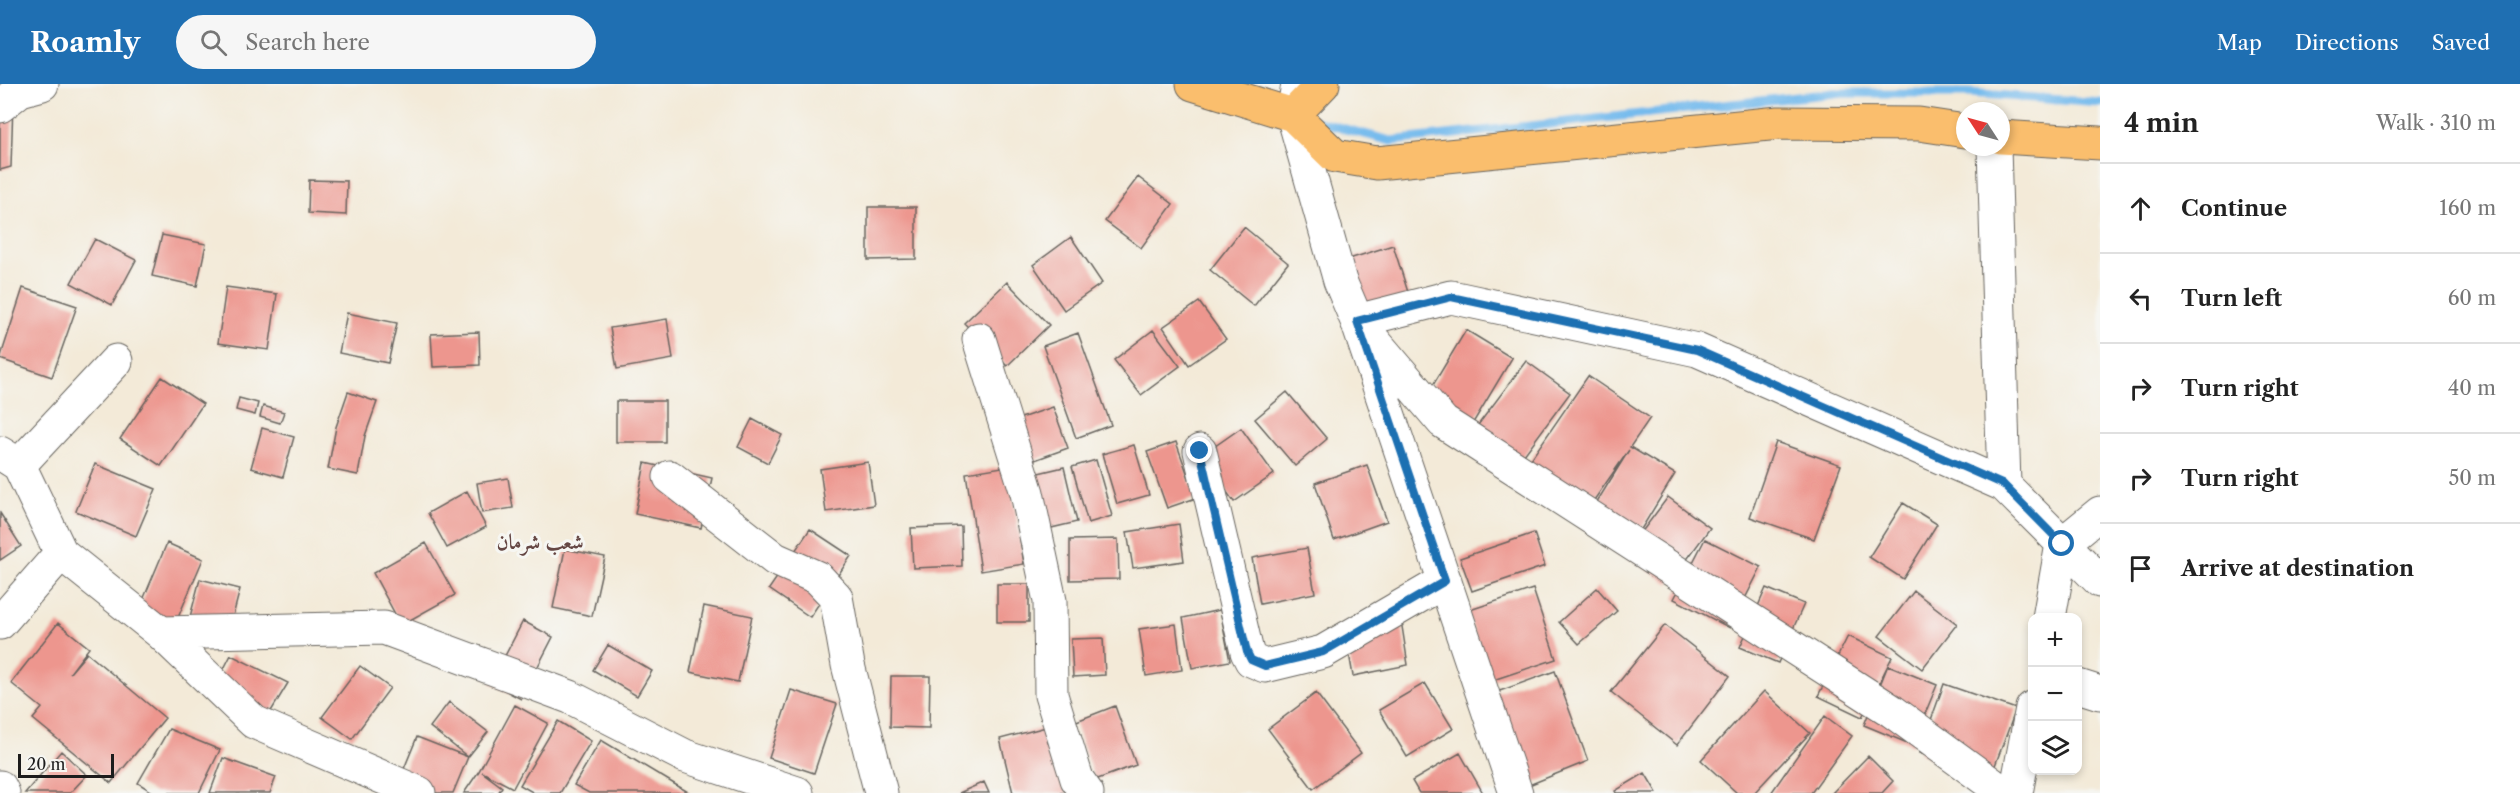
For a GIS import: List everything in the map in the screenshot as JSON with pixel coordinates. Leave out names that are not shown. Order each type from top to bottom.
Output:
[{"type":"main road","points":[[1193,84],[1293,116],[1335,156],[1377,163],[1779,123],[1918,124],[1956,130]]},
{"type":"main road","points":[[1293,116],[1323,84]]},
{"type":"main road","points":[[2010,138],[2100,143]]},
{"type":"street","points":[[0,106],[20,90],[42,84]]},
{"type":"street","points":[[1298,84],[1293,116],[1340,281],[1357,321],[1516,793]]},
{"type":"street","points":[[1994,156],[2004,485]]},
{"type":"street","points":[[1357,321],[1451,297],[1697,350],[2004,485],[2100,582]]},
{"type":"street","points":[[1357,321],[1443,422],[1892,711],[2004,793]]},
{"type":"street","points":[[979,339],[1027,493],[1050,601],[1051,695],[1077,779],[1087,793]]},
{"type":"street","points":[[116,361],[10,459],[61,553],[161,633],[254,722],[404,790]]},
{"type":"street","points":[[1200,451],[1247,652],[1251,660],[1265,666],[1323,652],[1445,581]]},
{"type":"street","points":[[670,477],[775,559],[818,578],[836,597],[848,665],[881,793]]},
{"type":"street","points":[[2050,613],[2062,544],[2100,513]]},
{"type":"street","points":[[0,623],[61,553]]},
{"type":"street","points":[[161,633],[384,628],[570,697],[686,756],[797,793]]},
{"type":"street","points":[[2082,687],[2100,693]]},
{"type":"street","points":[[2016,793],[2030,721]]},
{"type":"street","points":[[0,787],[3,793]]},
{"type":"building","points":[[13,103],[11,167],[0,170],[0,104]]},
{"type":"building","points":[[1138,177],[1173,204],[1141,248],[1105,221]]},
{"type":"building","points":[[309,180],[347,181],[346,215],[308,213]]},
{"type":"building","points":[[868,207],[916,207],[916,259],[868,260]]},
{"type":"building","points":[[1244,227],[1288,263],[1254,306],[1210,270]]},
{"type":"building","points":[[162,235],[206,244],[197,286],[152,276]]},
{"type":"building","points":[[1071,237],[1102,283],[1064,310],[1033,265]]},
{"type":"building","points":[[95,239],[136,260],[112,305],[71,283]]},
{"type":"building","points":[[1393,245],[1413,308],[1369,323],[1349,259]]},
{"type":"building","points":[[1007,282],[1049,325],[1007,366],[964,323]]},
{"type":"building","points":[[226,287],[277,294],[269,350],[218,343]]},
{"type":"building","points":[[23,288],[77,306],[52,377],[0,359]]},
{"type":"building","points":[[1199,302],[1226,339],[1189,365],[1163,327]]},
{"type":"building","points":[[347,313],[397,323],[388,363],[339,353]]},
{"type":"building","points":[[667,319],[673,359],[617,369],[610,328]]},
{"type":"building","points":[[1153,330],[1180,366],[1141,395],[1114,360]]},
{"type":"building","points":[[1466,330],[1512,358],[1467,433],[1421,405]]},
{"type":"building","points":[[479,332],[480,365],[433,367],[431,334]]},
{"type":"building","points":[[1078,333],[1111,425],[1076,438],[1043,346]]},
{"type":"building","points":[[1526,361],[1570,393],[1510,474],[1466,441]]},
{"type":"building","points":[[1588,376],[1650,418],[1630,447],[1675,474],[1629,549],[1668,497],[1710,528],[1669,584],[1582,526],[1629,450],[1578,523],[1516,481]]},
{"type":"building","points":[[162,377],[203,404],[161,466],[120,439]]},
{"type":"building","points":[[348,392],[377,402],[365,436],[358,475],[328,469],[336,427]]},
{"type":"building","points":[[1287,392],[1327,439],[1295,466],[1255,419]]},
{"type":"building","points":[[239,398],[258,403],[255,415],[236,410]]},
{"type":"building","points":[[616,401],[665,401],[665,442],[616,442]]},
{"type":"building","points":[[263,406],[284,412],[280,423],[260,417]]},
{"type":"building","points":[[1053,407],[1068,448],[1032,461],[1018,419]]},
{"type":"building","points":[[752,419],[782,435],[768,463],[738,447]]},
{"type":"building","points":[[262,428],[294,437],[283,477],[251,468]]},
{"type":"building","points":[[1241,428],[1274,474],[1234,502],[1201,456]]},
{"type":"building","points":[[1176,442],[1196,498],[1167,508],[1147,452]]},
{"type":"building","points":[[1776,442],[1841,465],[1814,539],[1750,517]]},
{"type":"building","points":[[1134,445],[1149,495],[1117,504],[1102,454]]},
{"type":"building","points":[[1096,460],[1112,516],[1088,523],[1072,467]]},
{"type":"building","points":[[868,462],[874,505],[826,512],[820,469]]},
{"type":"building","points":[[645,463],[712,478],[701,528],[635,514]]},
{"type":"building","points":[[95,464],[156,489],[136,536],[76,511]]},
{"type":"building","points":[[1367,465],[1387,521],[1334,540],[1315,483]]},
{"type":"building","points":[[1008,466],[1024,564],[981,571],[966,473]]},
{"type":"building","points":[[1064,467],[1077,522],[1047,529],[1034,474]]},
{"type":"building","points":[[508,478],[513,508],[482,513],[477,483]]},
{"type":"building","points":[[467,491],[486,527],[447,548],[428,513]]},
{"type":"building","points":[[1903,503],[1937,524],[1903,579],[1869,557]]},
{"type":"building","points":[[0,513],[21,546],[0,560]]},
{"type":"building","points":[[1179,524],[1184,561],[1133,568],[1127,532]]},
{"type":"building","points":[[961,526],[962,566],[913,568],[911,528]]},
{"type":"building","points":[[810,529],[851,556],[810,617],[769,589]]},
{"type":"building","points":[[1534,533],[1545,566],[1472,591],[1460,558]]},
{"type":"building","points":[[1118,539],[1119,579],[1070,580],[1070,540]]},
{"type":"building","points":[[1705,539],[1761,567],[1730,628],[1674,599]]},
{"type":"building","points":[[167,543],[203,559],[171,634],[135,619]]},
{"type":"building","points":[[426,543],[455,595],[401,625],[373,573]]},
{"type":"building","points":[[1307,548],[1315,593],[1260,604],[1252,558]]},
{"type":"building","points":[[565,549],[605,557],[592,616],[553,608]]},
{"type":"building","points":[[200,579],[240,589],[226,643],[186,632]]},
{"type":"building","points":[[997,584],[1029,584],[1029,622],[997,622]]},
{"type":"building","points":[[1597,588],[1617,611],[1579,644],[1559,622]]},
{"type":"building","points":[[1766,588],[1804,604],[1778,663],[1740,647]]},
{"type":"building","points":[[1533,589],[1556,659],[1490,681],[1467,611]]},
{"type":"building","points":[[1914,591],[1957,624],[1922,669],[1879,636]]},
{"type":"building","points":[[704,606],[752,616],[738,682],[690,672]]},
{"type":"building","points":[[1220,610],[1230,661],[1192,668],[1183,618]]},
{"type":"building","points":[[1401,620],[1408,665],[1353,676],[1345,630]]},
{"type":"building","points":[[523,621],[553,637],[521,699],[491,683]]},
{"type":"building","points":[[58,623],[89,648],[70,673],[87,653],[165,718],[111,783],[33,719],[42,708],[11,683]]},
{"type":"building","points":[[1176,624],[1182,670],[1146,676],[1139,629]]},
{"type":"building","points":[[1665,625],[1730,676],[1677,745],[1611,692]]},
{"type":"building","points":[[1848,636],[1892,657],[1862,717],[1818,696]]},
{"type":"building","points":[[1103,638],[1105,675],[1073,677],[1071,639]]},
{"type":"building","points":[[608,645],[652,671],[637,696],[593,670]]},
{"type":"building","points":[[231,655],[288,683],[261,728],[208,700]]},
{"type":"building","points":[[1888,665],[1937,685],[1912,745],[1864,725]]},
{"type":"building","points":[[360,666],[390,688],[352,739],[322,717]]},
{"type":"building","points":[[1555,671],[1588,761],[1529,785],[1494,693]]},
{"type":"building","points":[[891,676],[930,676],[929,728],[890,727]]},
{"type":"building","points":[[1425,683],[1453,729],[1407,757],[1379,710]]},
{"type":"building","points":[[1944,684],[2016,709],[1990,779],[1919,753]]},
{"type":"building","points":[[791,690],[837,704],[814,773],[769,758]]},
{"type":"building","points":[[1764,691],[1810,733],[1754,793],[1737,793],[1701,760]]},
{"type":"building","points":[[1316,693],[1361,753],[1313,789],[1268,729]]},
{"type":"building","points":[[449,702],[488,732],[468,757],[430,727]]},
{"type":"building","points":[[515,705],[548,723],[513,788],[482,772],[502,787],[498,793],[464,793],[479,771]]},
{"type":"building","points":[[1115,706],[1136,765],[1095,780],[1074,722]]},
{"type":"building","points":[[1825,716],[1852,736],[1811,793],[1771,793]]},
{"type":"building","points":[[558,721],[591,741],[560,793],[534,793],[520,785]]},
{"type":"building","points":[[1050,726],[1067,793],[1013,793],[1000,739]]},
{"type":"building","points":[[169,729],[220,750],[199,793],[154,793],[138,783]]},
{"type":"building","points":[[417,737],[468,757],[453,793],[428,793],[399,781]]},
{"type":"building","points":[[601,740],[690,793],[589,793],[574,785]]},
{"type":"building","points":[[61,751],[87,775],[70,793],[25,793]]},
{"type":"building","points":[[1460,753],[1483,793],[1419,793],[1412,781]]},
{"type":"building","points":[[1868,756],[1893,781],[1882,793],[1832,793]]},
{"type":"building","points":[[223,758],[276,777],[270,793],[210,793]]},
{"type":"building","points":[[1645,773],[1657,793],[1616,793],[1615,791]]},
{"type":"building","points":[[984,782],[989,793],[959,793]]},
{"type":"waterway","points":[[1315,121],[1391,141],[1834,93],[1969,93],[2100,103]]},
{"type":"district","name":"شعب شرمان","points":[[540,542]]},
{"type":"route","points":[[1200,451],[1247,652],[1251,660],[1265,666],[1323,652],[1445,581],[1357,321],[1451,297],[1697,350],[2004,485],[2062,544]]}]
